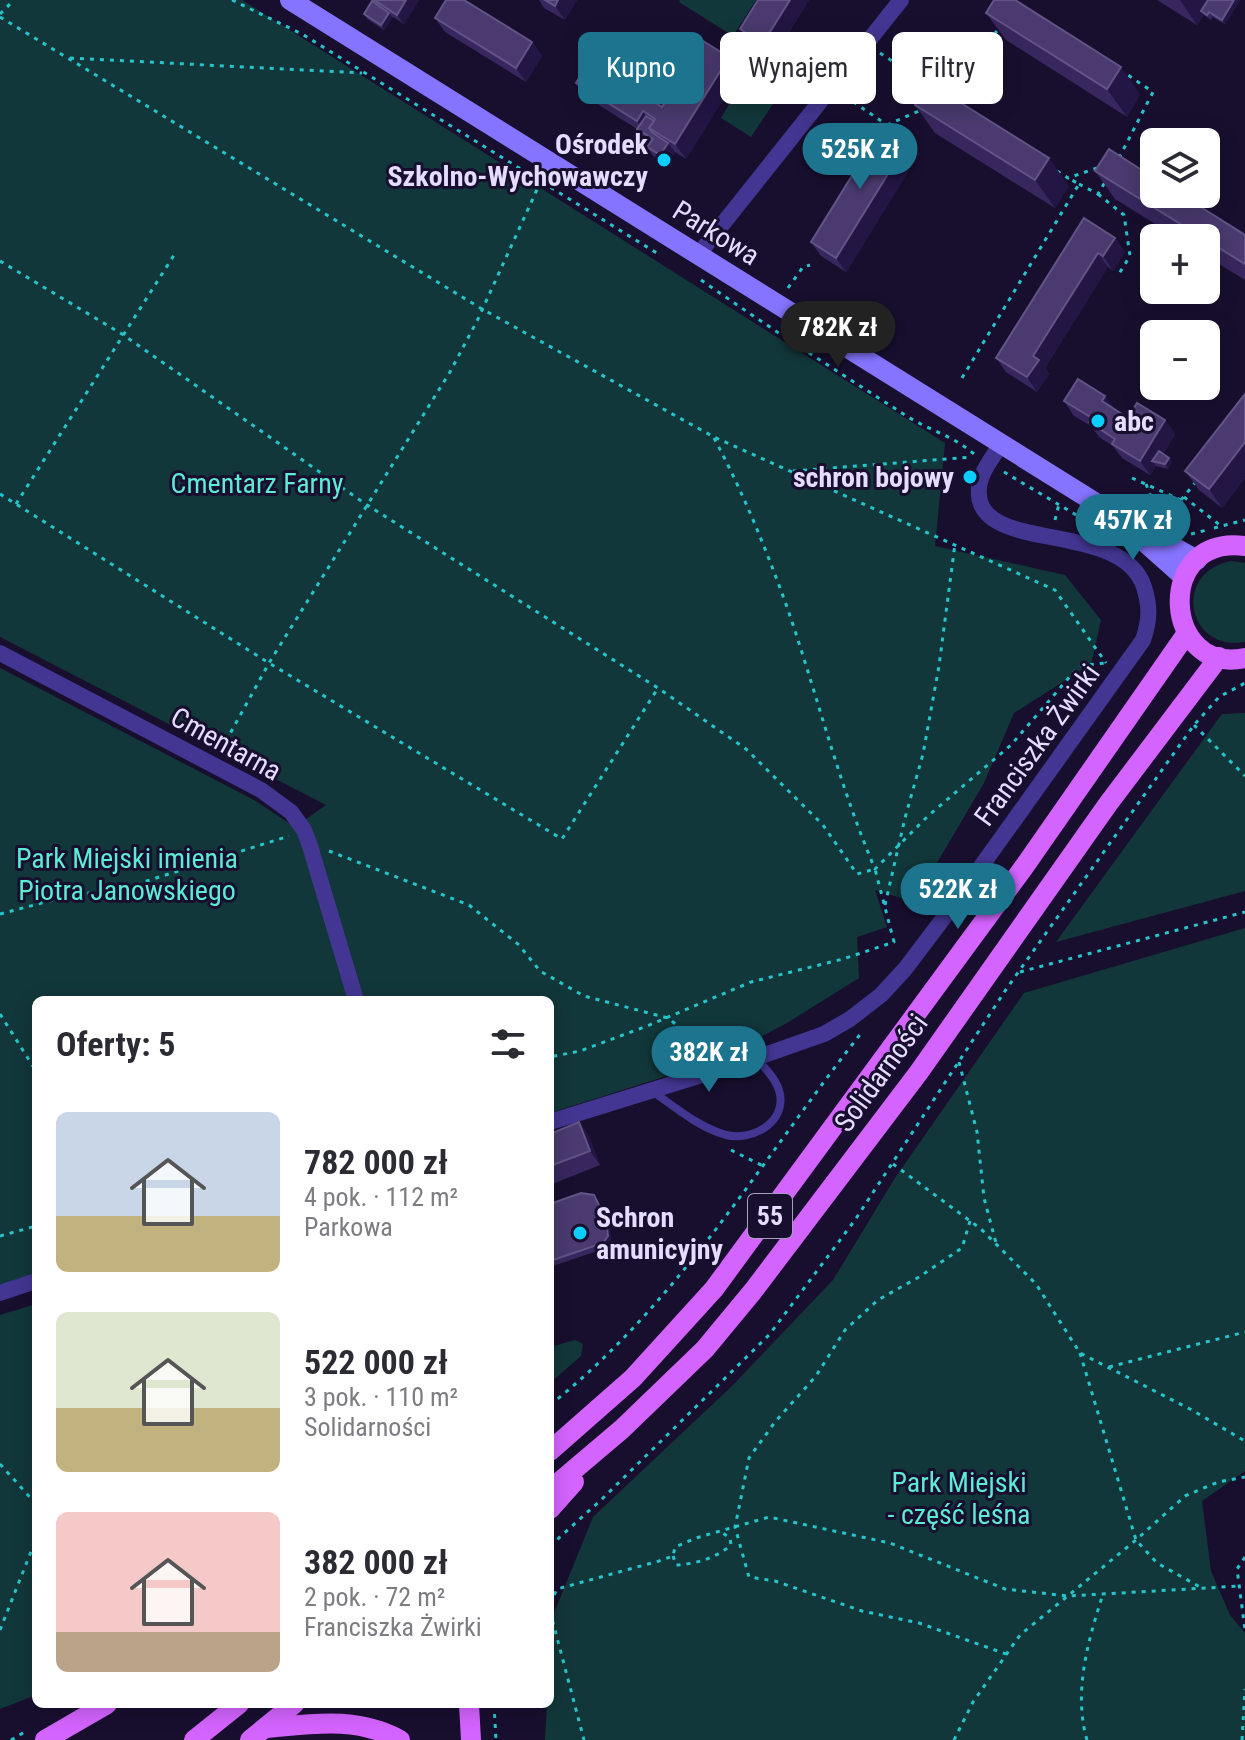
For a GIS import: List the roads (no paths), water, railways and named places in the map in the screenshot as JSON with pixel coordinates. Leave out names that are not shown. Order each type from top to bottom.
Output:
[{"type":"main road","points":[[1245,546],[1222,546],[1197,560],[1184,577],[1178,596],[1180,615],[1187,633],[1207,652],[1219,657],[1245,658]]},
{"type":"main road","name":"Solidarności","points":[[554,1448],[633,1378],[714,1289],[1024,867],[1187,633]]},
{"type":"main road","name":"Solidarności","points":[[554,1487],[622,1429],[705,1349],[753,1291],[919,1072],[1108,804],[1219,657]]},
{"type":"main road","points":[[554,1441],[585,1423]]},
{"type":"main road","points":[[554,1505],[622,1429]]},
{"type":"main road","points":[[45,1740],[100,1708]]},
{"type":"main road","points":[[194,1740],[234,1708]]},
{"type":"main road","points":[[257,1734],[289,1708]]},
{"type":"main road","points":[[469,1708],[471,1740]]},
{"type":"main road","points":[[257,1734],[350,1723],[374,1727],[400,1740]]},
{"type":"street","name":"Parkowa","points":[[290,0],[1112,513],[1197,560]]},
{"type":"street","points":[[698,255],[901,0]]},
{"type":"street","name":"Franciszka Żwirki","points":[[554,1121],[824,1034],[881,995],[938,925],[1143,640],[1149,622],[1149,602],[1142,581],[1129,563],[1112,552],[1009,527],[992,518],[981,503],[982,461],[1001,444]]},
{"type":"street","name":"Parkowa","points":[[1112,513],[1184,577]]},
{"type":"street","name":"Cmentarna","points":[[0,653],[261,790],[291,812],[307,838],[355,996]]},
{"type":"street","points":[[0,1293],[32,1282]]},
{"type":"lane","points":[[651,1091],[705,1127],[744,1136],[758,1133],[778,1112],[780,1096],[774,1079],[756,1058]]},
{"type":"place","name":"Ośrodek Szkolno-Wychowawczy","points":[[664,160]]},
{"type":"place","name":"abc","points":[[1098,421]]},
{"type":"place","name":"schron bojowy","points":[[970,477]]},
{"type":"place","name":"Schron amunicyjny","points":[[580,1233]]},
{"type":"park label","name":"Cmentarz Farny","points":[[257,483]]},
{"type":"park label","name":"Park Miejski imienia Piotra Janowskiego","points":[[127,874]]},
{"type":"park label","name":"Park Miejski - część leśna","points":[[959,1498]]}]
